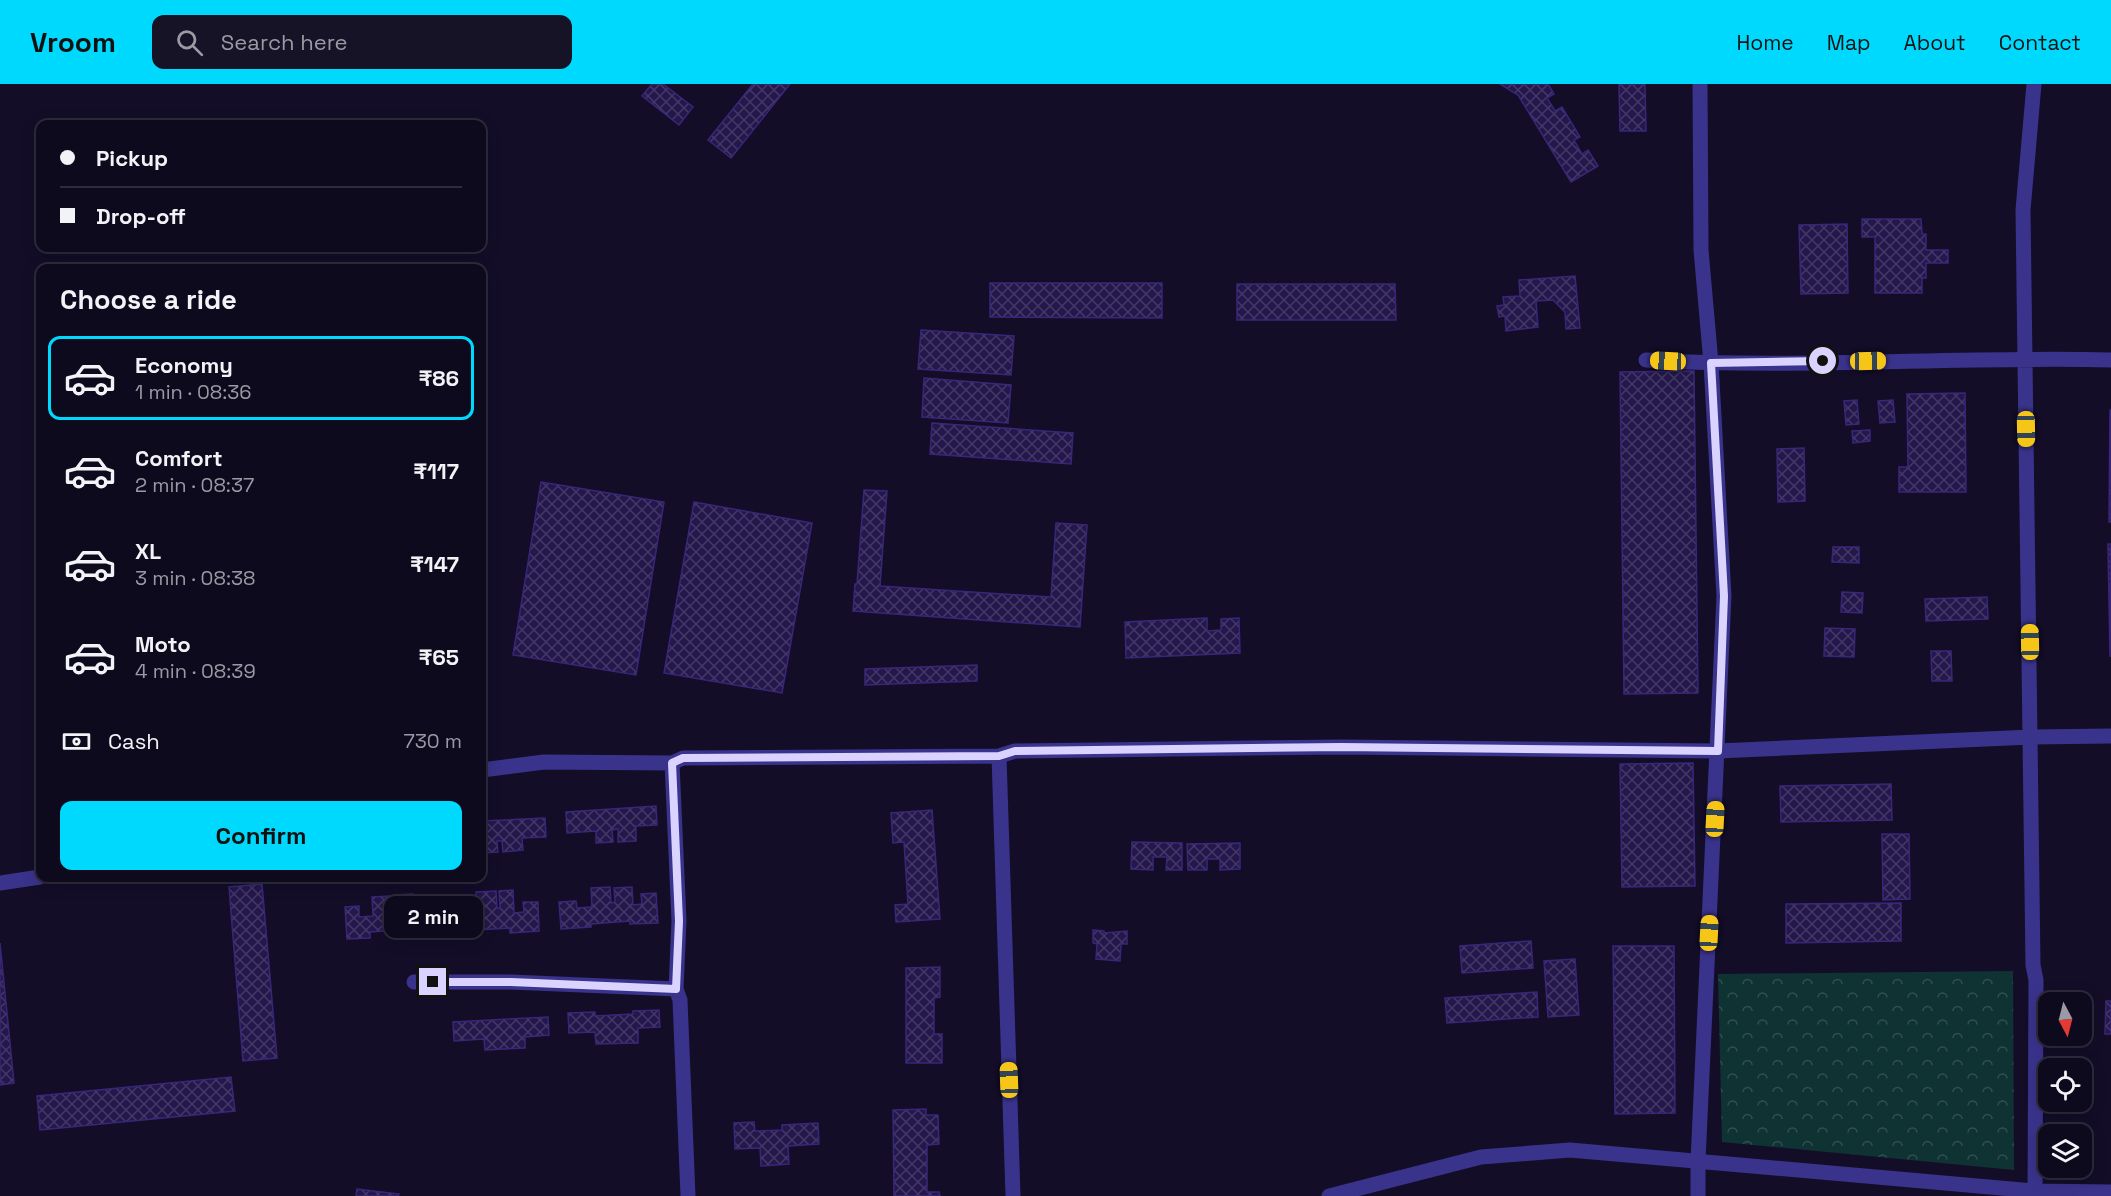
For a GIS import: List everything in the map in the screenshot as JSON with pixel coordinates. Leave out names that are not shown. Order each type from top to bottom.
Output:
[{"type":"street","points":[[1698,1196],[1724,596],[1711,363],[1701,250],[1700,84]]},
{"type":"street","points":[[2034,84],[2023,210],[2033,964],[2036,980],[2035,1194]]},
{"type":"street","points":[[1646,360],[1711,363],[2025,358],[2111,360]]},
{"type":"street","points":[[486,769],[543,762],[672,763],[683,758],[999,756],[1015,751],[1341,747],[1718,751],[2031,737],[2111,736]]},
{"type":"street","points":[[999,756],[1013,1196]]},
{"type":"street","points":[[672,763],[679,921],[676,989],[680,1000],[688,1196]]},
{"type":"street","points":[[0,883],[36,878]]},
{"type":"street","points":[[414,982],[511,982],[676,989]]},
{"type":"street","points":[[1329,1196],[1481,1157],[1570,1150],[2035,1194],[2111,1192]]},
{"type":"green space","points":[[2013,971],[2014,1170],[1722,1142],[1718,974]]},
{"type":"building","points":[[652,84],[663,84],[693,107],[679,125],[642,96]]},
{"type":"building","points":[[753,84],[790,84],[731,158],[708,140]]},
{"type":"building","points":[[1500,84],[1548,84],[1554,94],[1547,98],[1555,111],[1562,107],[1580,137],[1574,140],[1582,154],[1588,150],[1598,166],[1571,182],[1518,95]]},
{"type":"building","points":[[1619,84],[1645,84],[1646,131],[1620,131]]},
{"type":"building","points":[[1862,219],[1921,219],[1922,234],[1926,234],[1926,250],[1948,250],[1948,263],[1926,263],[1926,278],[1922,278],[1922,293],[1875,293],[1875,237],[1862,237]]},
{"type":"building","points":[[1847,224],[1848,293],[1801,294],[1799,225]]},
{"type":"building","points":[[1575,276],[1580,328],[1566,329],[1565,312],[1553,300],[1536,301],[1538,327],[1506,331],[1505,316],[1499,317],[1497,306],[1504,305],[1503,297],[1520,296],[1519,280]]},
{"type":"building","points":[[990,283],[1162,283],[1162,318],[990,317]]},
{"type":"building","points":[[1237,284],[1395,284],[1396,320],[1237,320]]},
{"type":"building","points":[[921,330],[1014,336],[1011,375],[918,369]]},
{"type":"building","points":[[1694,371],[1698,693],[1624,694],[1620,372]]},
{"type":"building","points":[[924,378],[1011,385],[1008,423],[922,417]]},
{"type":"building","points":[[1965,393],[1966,492],[1899,492],[1899,467],[1908,467],[1907,394]]},
{"type":"building","points":[[1857,400],[1859,424],[1846,425],[1844,401]]},
{"type":"building","points":[[1893,400],[1895,422],[1880,423],[1878,401]]},
{"type":"building","points":[[2110,410],[2111,522],[2109,522]]},
{"type":"building","points":[[932,423],[1073,433],[1071,464],[930,454]]},
{"type":"building","points":[[1870,430],[1870,441],[1853,443],[1852,431]]},
{"type":"building","points":[[1804,448],[1805,501],[1778,502],[1777,449]]},
{"type":"building","points":[[541,482],[664,502],[636,675],[513,655]]},
{"type":"building","points":[[864,490],[887,491],[880,586],[1051,597],[1056,523],[1087,525],[1080,627],[853,611]]},
{"type":"building","points":[[694,502],[812,523],[782,693],[664,673]]},
{"type":"building","points":[[2108,544],[2111,544],[2110,657]]},
{"type":"building","points":[[1833,547],[1859,547],[1859,563],[1832,562]]},
{"type":"building","points":[[1842,592],[1863,593],[1862,613],[1841,612]]},
{"type":"building","points":[[1987,597],[1988,619],[1926,621],[1925,599]]},
{"type":"building","points":[[1207,618],[1207,631],[1221,630],[1221,619],[1239,618],[1240,653],[1126,658],[1125,622]]},
{"type":"building","points":[[1825,628],[1855,629],[1854,657],[1824,656]]},
{"type":"building","points":[[1931,651],[1951,651],[1952,681],[1932,681]]},
{"type":"building","points":[[977,665],[977,681],[865,685],[865,669]]},
{"type":"building","points":[[1693,763],[1695,886],[1622,887],[1620,764]]},
{"type":"building","points":[[1891,784],[1892,820],[1781,822],[1780,786]]},
{"type":"building","points":[[656,806],[657,825],[636,826],[636,841],[618,842],[618,829],[612,830],[613,842],[596,843],[596,831],[567,833],[566,812]]},
{"type":"building","points":[[932,810],[940,919],[896,922],[895,905],[908,904],[904,842],[893,843],[891,813]]},
{"type":"building","points":[[545,818],[546,837],[522,838],[523,850],[503,852],[502,841],[497,841],[498,852],[486,853],[486,821]]},
{"type":"building","points":[[1882,834],[1909,834],[1910,899],[1883,900]]},
{"type":"building","points":[[1132,842],[1182,843],[1182,870],[1166,870],[1167,857],[1153,857],[1153,870],[1131,869]]},
{"type":"building","points":[[1240,843],[1240,869],[1220,870],[1220,859],[1207,859],[1207,870],[1188,870],[1187,844]]},
{"type":"building","points":[[262,884],[277,1058],[243,1061],[229,887]]},
{"type":"building","points":[[610,887],[611,903],[615,902],[614,888],[632,887],[633,905],[642,904],[641,894],[656,893],[658,923],[630,924],[630,921],[561,929],[559,902],[576,901],[577,908],[592,907],[591,888]]},
{"type":"building","points":[[513,890],[514,913],[524,912],[523,902],[538,902],[539,931],[510,933],[510,928],[476,930],[477,934],[447,936],[445,907],[463,906],[463,913],[477,913],[476,892],[496,891],[497,908],[500,908],[499,891]]},
{"type":"building","points":[[413,894],[414,914],[421,913],[421,906],[434,905],[435,934],[409,935],[409,929],[370,932],[370,938],[347,939],[345,907],[359,906],[359,917],[373,916],[372,897],[391,896],[392,909],[396,909],[395,895]]},
{"type":"building","points":[[1901,903],[1901,941],[1786,943],[1786,904]]},
{"type":"building","points":[[1093,930],[1104,931],[1104,933],[1127,931],[1127,944],[1121,944],[1120,961],[1096,959],[1097,944],[1093,943]]},
{"type":"building","points":[[1531,941],[1533,968],[1462,973],[1460,946]]},
{"type":"building","points":[[0,943],[14,1083],[0,1085]]},
{"type":"building","points":[[1613,946],[1674,946],[1675,1113],[1615,1114]]},
{"type":"building","points":[[1575,959],[1579,1015],[1548,1017],[1544,961]]},
{"type":"building","points":[[940,967],[940,997],[934,998],[934,1034],[942,1034],[942,1063],[906,1063],[906,968]]},
{"type":"building","points":[[1537,992],[1538,1017],[1447,1023],[1445,998]]},
{"type":"building","points":[[2106,1001],[2111,1001],[2111,1034],[2105,1034]]},
{"type":"building","points":[[659,1010],[660,1027],[638,1028],[638,1043],[596,1044],[595,1032],[569,1033],[568,1013],[595,1012],[595,1016]]},
{"type":"building","points":[[548,1017],[549,1035],[525,1037],[525,1048],[485,1050],[484,1039],[454,1041],[453,1022]]},
{"type":"building","points":[[231,1077],[235,1111],[40,1130],[37,1096]]},
{"type":"building","points":[[926,1109],[926,1115],[938,1115],[939,1144],[927,1145],[927,1192],[939,1192],[940,1196],[894,1196],[893,1110]]},
{"type":"building","points":[[754,1122],[755,1131],[782,1130],[782,1125],[818,1123],[819,1144],[788,1146],[789,1164],[761,1166],[760,1148],[735,1149],[734,1123]]},
{"type":"building","points":[[357,1189],[399,1194],[398,1196],[356,1196]]},
{"type":"route","points":[[433,982],[511,982],[676,989],[679,921],[672,763],[683,758],[999,756],[1015,751],[1341,747],[1718,751],[1724,596],[1711,363],[1823,361]]}]
